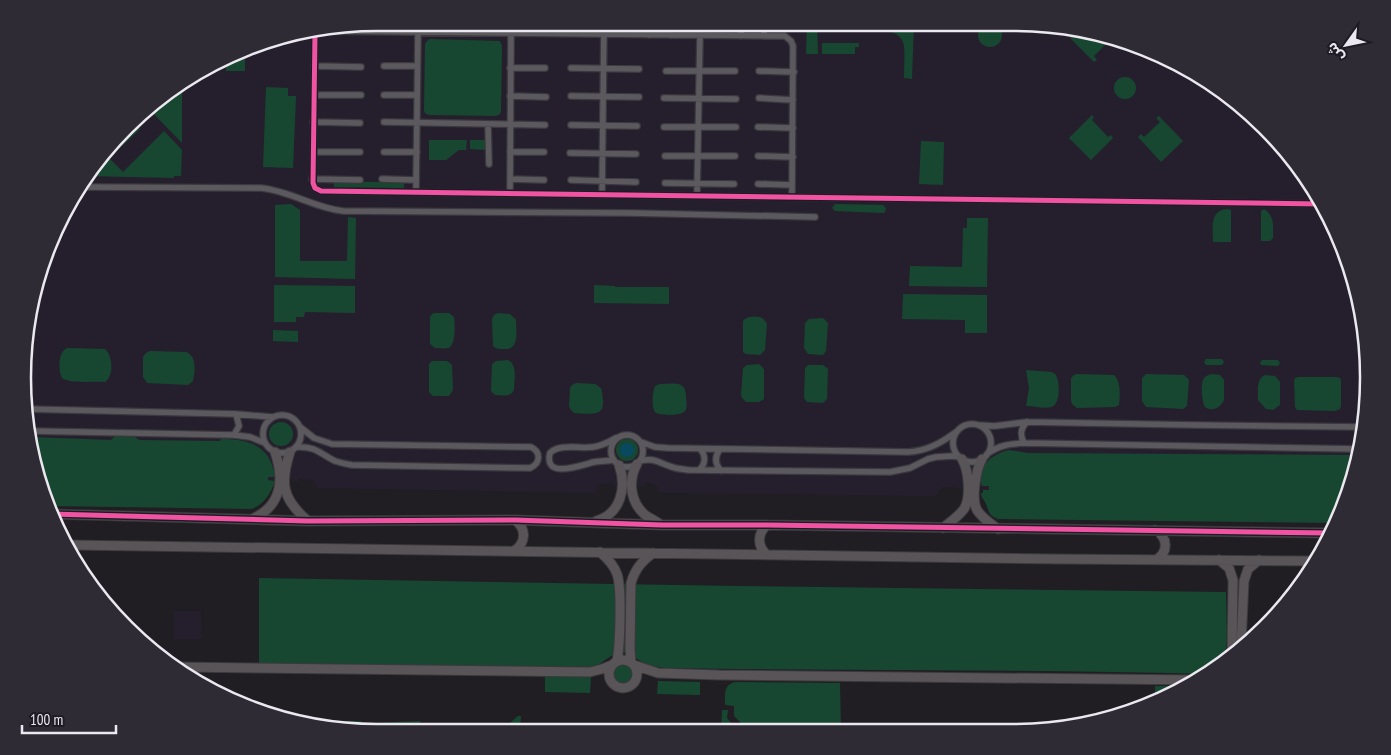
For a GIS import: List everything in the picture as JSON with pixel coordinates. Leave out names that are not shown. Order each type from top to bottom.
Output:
[{"type":"street","points":[[368,31],[782,36],[791,41],[793,46],[792,197]]},
{"type":"street","points":[[741,31],[741,36]]},
{"type":"street","points":[[764,31],[764,36]]},
{"type":"street","points":[[416,192],[418,32]]},
{"type":"street","points":[[510,194],[511,33]]},
{"type":"street","points":[[602,195],[604,34]]},
{"type":"street","points":[[697,196],[700,35]]},
{"type":"street","points":[[315,37],[312,179],[314,186],[321,191],[1313,204]]},
{"type":"street","points":[[314,66],[361,66]]},
{"type":"street","points":[[384,66],[417,66]]},
{"type":"street","points":[[510,68],[545,68]]},
{"type":"street","points":[[571,68],[639,69]]},
{"type":"street","points":[[666,71],[735,71]]},
{"type":"street","points":[[759,71],[794,72]]},
{"type":"street","points":[[314,94],[361,95]]},
{"type":"street","points":[[384,95],[417,95]]},
{"type":"street","points":[[510,96],[546,97]]},
{"type":"street","points":[[571,96],[639,97]]},
{"type":"street","points":[[664,98],[736,99]]},
{"type":"street","points":[[759,98],[793,100]]},
{"type":"street","points":[[313,122],[360,123]]},
{"type":"street","points":[[384,122],[544,125]]},
{"type":"street","points":[[488,124],[489,164]]},
{"type":"street","points":[[571,125],[637,126]]},
{"type":"street","points":[[664,126],[736,127]]},
{"type":"street","points":[[758,127],[793,128]]},
{"type":"street","points":[[313,152],[360,152]]},
{"type":"street","points":[[384,152],[417,152]]},
{"type":"street","points":[[510,152],[544,152]]},
{"type":"street","points":[[570,153],[636,154]]},
{"type":"street","points":[[665,156],[735,156]]},
{"type":"street","points":[[758,156],[793,157]]},
{"type":"street","points":[[510,178],[544,180]]},
{"type":"street","points":[[312,179],[360,180]]},
{"type":"street","points":[[382,179],[416,180]]},
{"type":"street","points":[[571,180],[636,182]]},
{"type":"street","points":[[665,183],[734,184]]},
{"type":"street","points":[[758,184],[792,185]]},
{"type":"street","points":[[89,187],[262,188],[283,192],[327,208],[343,211],[630,213],[815,217]]},
{"type":"street","points":[[33,409],[236,414],[272,417],[278,415],[294,418],[302,434],[300,441],[293,449],[282,472],[276,497],[263,514],[252,519]]},
{"type":"street","points":[[234,435],[239,426],[236,414]]},
{"type":"street","points":[[265,443],[263,431],[272,417]]},
{"type":"street","points":[[1024,443],[1021,434],[1026,422]]},
{"type":"street","points":[[641,442],[664,448],[915,451],[932,447],[964,426],[973,424],[995,426],[1026,422],[1356,427]]},
{"type":"street","points":[[943,528],[965,508],[972,480],[990,446],[990,437],[986,430],[978,425]]},
{"type":"street","points":[[35,431],[234,435],[255,438],[265,443],[275,452],[285,453],[293,449],[310,448],[336,461],[352,465],[530,468],[535,466],[539,458],[538,453],[531,447],[332,444],[314,438],[300,427]]},
{"type":"street","points":[[956,432],[953,443],[955,451],[967,468],[972,480],[976,508],[984,519],[998,529]]},
{"type":"street","points":[[591,522],[602,519],[613,511],[627,493],[632,477],[638,463],[643,454],[641,442],[630,434],[622,435],[600,446],[558,447],[550,452],[549,457],[552,466],[562,469],[596,462],[616,463],[628,467],[638,463],[647,460],[654,460],[677,468],[699,470],[890,472],[910,468],[928,459],[944,456],[961,458],[970,462],[1007,444],[1024,443],[1352,448]]},
{"type":"street","points":[[616,438],[611,449],[612,457],[623,477],[627,493],[645,514],[662,525]]},
{"type":"street","points":[[699,470],[703,466],[704,460],[700,449]]},
{"type":"street","points":[[720,449],[716,455],[716,462],[722,471]]},
{"type":"street","points":[[275,452],[282,472],[287,497],[295,509],[308,521]]},
{"type":"street","points":[[276,497],[287,497]]},
{"type":"street","points":[[965,508],[970,506],[976,508]]},
{"type":"street","points":[[60,514],[308,521],[515,520],[662,525],[1323,533]]},
{"type":"street","points":[[61,518],[69,514]]},
{"type":"street","points":[[514,551],[520,546],[524,536],[520,525],[515,520]]},
{"type":"street","points":[[767,525],[760,534],[762,549],[767,555]]},
{"type":"street","points":[[1155,530],[1161,534],[1166,543],[1164,553],[1156,560]]},
{"type":"street","points":[[75,545],[1307,561]]},
{"type":"street","points":[[600,552],[614,568],[620,591],[618,650],[615,663],[609,673],[612,682]]},
{"type":"street","points":[[634,682],[637,674],[632,664],[630,591],[634,573],[642,562],[653,553]]},
{"type":"street","points":[[1219,560],[1232,573],[1238,606],[1240,639]]},
{"type":"street","points":[[1233,645],[1238,606],[1245,575],[1248,569],[1259,560]]},
{"type":"street","points":[[620,591],[630,591]]},
{"type":"street","points":[[188,667],[590,672],[624,660],[658,673],[1182,680]]},
{"type":"street","points":[[590,672],[625,688],[642,678],[658,673]]},
{"type":"shaded area","points":[[378,31],[1014,31],[1059,34],[1103,43],[1146,58],[1187,78],[1242,117],[1274,149],[1301,185],[1324,224],[1348,288],[1357,332],[1360,378],[1357,423],[1348,467],[1340,491],[982,490],[982,487],[958,489],[957,487],[943,487],[936,496],[659,493],[657,487],[652,483],[645,483],[645,486],[637,486],[637,484],[614,485],[613,483],[602,484],[597,487],[596,493],[318,488],[312,480],[299,479],[299,481],[293,481],[292,479],[275,479],[275,481],[268,480],[268,478],[49,485],[34,423],[31,378],[34,332],[43,288],[67,224],[103,167],[117,149],[149,117],[185,90],[224,67],[288,43],[332,34]]},
{"type":"shaded area","points":[[174,611],[201,611],[202,639],[174,639]]},
{"type":"green space","points":[[807,31],[817,31],[818,54],[806,54]]},
{"type":"green space","points":[[888,31],[914,31],[912,79],[904,78],[904,46],[902,39]]},
{"type":"green space","points":[[979,31],[1001,31],[999,44],[990,47],[981,44]]},
{"type":"green space","points":[[1072,36],[1106,44],[1094,56],[1097,60],[1094,62],[1070,38]]},
{"type":"green space","points":[[430,39],[500,41],[502,46],[501,112],[499,115],[426,114],[424,111],[425,44]]},
{"type":"green space","points":[[822,43],[859,43],[859,47],[855,47],[855,54],[822,54]]},
{"type":"green space","points":[[245,58],[245,71],[226,71],[226,66]]},
{"type":"green space","points":[[1125,77],[1133,80],[1136,88],[1133,96],[1125,99],[1117,96],[1114,88],[1117,80]]},
{"type":"green space","points":[[266,87],[288,88],[288,96],[296,96],[293,168],[263,167]]},
{"type":"green space","points":[[182,92],[182,143],[153,114]]},
{"type":"green space","points":[[1092,115],[1094,117],[1092,120],[1108,137],[1111,135],[1113,138],[1091,160],[1069,138]]},
{"type":"green space","points":[[1159,116],[1183,141],[1161,162],[1138,137],[1141,134],[1144,137],[1160,122],[1156,118]]},
{"type":"green space","points":[[138,128],[140,129],[118,148]]},
{"type":"green space","points":[[164,131],[182,150],[181,176],[174,176],[174,178],[96,176],[110,159],[123,172]]},
{"type":"green space","points":[[429,140],[467,140],[466,150],[459,150],[446,160],[429,160]]},
{"type":"green space","points":[[470,140],[486,140],[486,150],[470,149]]},
{"type":"green space","points":[[921,141],[944,142],[943,185],[919,184]]},
{"type":"green space","points":[[334,182],[404,182],[404,189],[334,189]]},
{"type":"green space","points":[[291,204],[300,210],[300,261],[347,261],[348,217],[356,218],[355,279],[275,277],[275,205]]},
{"type":"green space","points":[[835,204],[883,205],[886,208],[883,213],[835,211],[832,208]]},
{"type":"green space","points":[[1227,209],[1231,210],[1231,242],[1213,242],[1213,221],[1217,213]]},
{"type":"green space","points":[[1264,209],[1268,212],[1273,222],[1273,238],[1270,241],[1261,241],[1261,211]]},
{"type":"green space","points":[[967,218],[988,218],[987,287],[909,286],[910,266],[962,267],[963,228],[967,228]]},
{"type":"green space","points":[[274,285],[355,286],[355,313],[305,312],[304,317],[296,317],[296,322],[274,322]]},
{"type":"green space","points":[[594,285],[669,287],[669,304],[594,303]]},
{"type":"green space","points":[[903,294],[987,295],[987,333],[965,333],[965,320],[902,319]]},
{"type":"green space","points":[[435,313],[449,313],[454,317],[454,339],[448,348],[435,348],[430,344],[430,317]]},
{"type":"green space","points":[[498,313],[510,314],[516,320],[515,343],[509,348],[499,349],[493,346],[492,319]]},
{"type":"green space","points":[[749,317],[761,318],[767,324],[765,350],[760,355],[743,352],[743,321]]},
{"type":"green space","points":[[823,318],[828,323],[826,351],[823,355],[808,354],[804,348],[805,323],[809,319]]},
{"type":"green space","points":[[273,330],[298,331],[298,342],[273,341]]},
{"type":"green space","points":[[67,348],[105,349],[111,361],[111,371],[108,379],[105,382],[82,382],[62,378],[60,357]]},
{"type":"green space","points":[[150,351],[186,352],[190,354],[194,360],[193,381],[188,385],[147,383],[143,377],[143,357]]},
{"type":"green space","points":[[1206,359],[1222,359],[1224,362],[1222,365],[1206,365],[1204,362]]},
{"type":"green space","points":[[508,360],[514,369],[514,390],[508,395],[495,395],[491,391],[492,364],[496,361]]},
{"type":"green space","points":[[1262,360],[1278,360],[1280,363],[1278,366],[1261,365]]},
{"type":"green space","points":[[432,361],[447,361],[452,365],[453,390],[449,396],[433,396],[429,392],[429,364]]},
{"type":"green space","points":[[759,364],[764,369],[764,399],[759,402],[746,402],[741,395],[743,368],[747,365]]},
{"type":"green space","points":[[808,365],[823,365],[828,369],[827,399],[823,403],[807,402],[804,398],[805,368]]},
{"type":"green space","points":[[1026,370],[1052,372],[1056,375],[1059,390],[1058,399],[1054,405],[1045,408],[1026,406],[1029,388]]},
{"type":"green space","points":[[1076,374],[1114,375],[1119,385],[1119,405],[1115,407],[1077,408],[1072,404],[1071,400],[1071,378]]},
{"type":"green space","points":[[1146,374],[1184,375],[1189,380],[1187,406],[1183,409],[1146,407],[1142,401],[1142,378]]},
{"type":"green space","points":[[1212,374],[1220,375],[1224,380],[1224,400],[1218,407],[1211,409],[1204,405],[1202,388],[1204,378]]},
{"type":"green space","points":[[1265,375],[1275,376],[1280,382],[1280,405],[1273,410],[1266,409],[1258,400],[1259,382]]},
{"type":"green space","points":[[1295,378],[1340,378],[1340,409],[1335,411],[1297,410],[1295,407],[1294,381]]},
{"type":"green space","points":[[576,383],[595,384],[601,388],[603,405],[599,412],[589,414],[574,413],[571,410],[569,406],[570,388]]},
{"type":"green space","points":[[660,384],[678,384],[684,387],[687,404],[683,413],[670,415],[655,412],[653,403],[654,391],[655,386]]},
{"type":"green space","points":[[281,422],[286,423],[292,429],[292,439],[286,445],[281,446],[276,445],[270,439],[269,434],[270,429],[276,423]]},
{"type":"green space","points":[[115,436],[135,437],[139,440],[240,440],[257,446],[269,458],[275,477],[268,477],[268,480],[275,481],[260,505],[251,509],[57,506],[43,467],[37,437],[111,440]]},
{"type":"green space","points":[[627,439],[637,446],[638,450],[631,460],[627,461],[617,454],[616,450],[623,440]]},
{"type":"green space","points":[[1009,450],[1028,453],[1351,455],[1341,489],[1327,523],[998,519],[990,513],[981,496],[983,490],[989,490],[989,486],[982,486],[980,479],[986,462]]},
{"type":"green space","points":[[259,578],[1226,592],[1226,650],[1192,674],[666,668],[648,665],[622,652],[612,655],[594,667],[259,666]]},
{"type":"green space","points":[[623,661],[631,664],[634,672],[631,680],[623,683],[615,680],[612,672],[615,664]]},
{"type":"green space","points":[[545,677],[591,677],[590,693],[545,692]]},
{"type":"green space","points":[[658,681],[700,682],[700,695],[657,694]]},
{"type":"green space","points":[[731,683],[840,683],[841,724],[742,724],[734,716],[734,706],[725,705],[725,694],[728,685]]},
{"type":"green space","points":[[1155,686],[1171,686],[1167,688],[1155,693]]},
{"type":"green space","points":[[722,710],[728,710],[727,718],[732,724],[721,724]]},
{"type":"green space","points":[[518,716],[521,716],[520,724],[509,724]]},
{"type":"green space","points":[[332,721],[361,721],[363,723]]},
{"type":"green space","points":[[421,721],[418,724],[369,723]]},
{"type":"water","points":[[624,443],[630,443],[634,450],[630,457],[624,457],[620,453],[620,447]]},
{"type":"cycle path","points":[[315,37],[313,183],[315,188],[321,191],[1313,204]]},
{"type":"cycle path","points":[[60,514],[308,521],[515,520],[662,525],[1323,533]]}]
